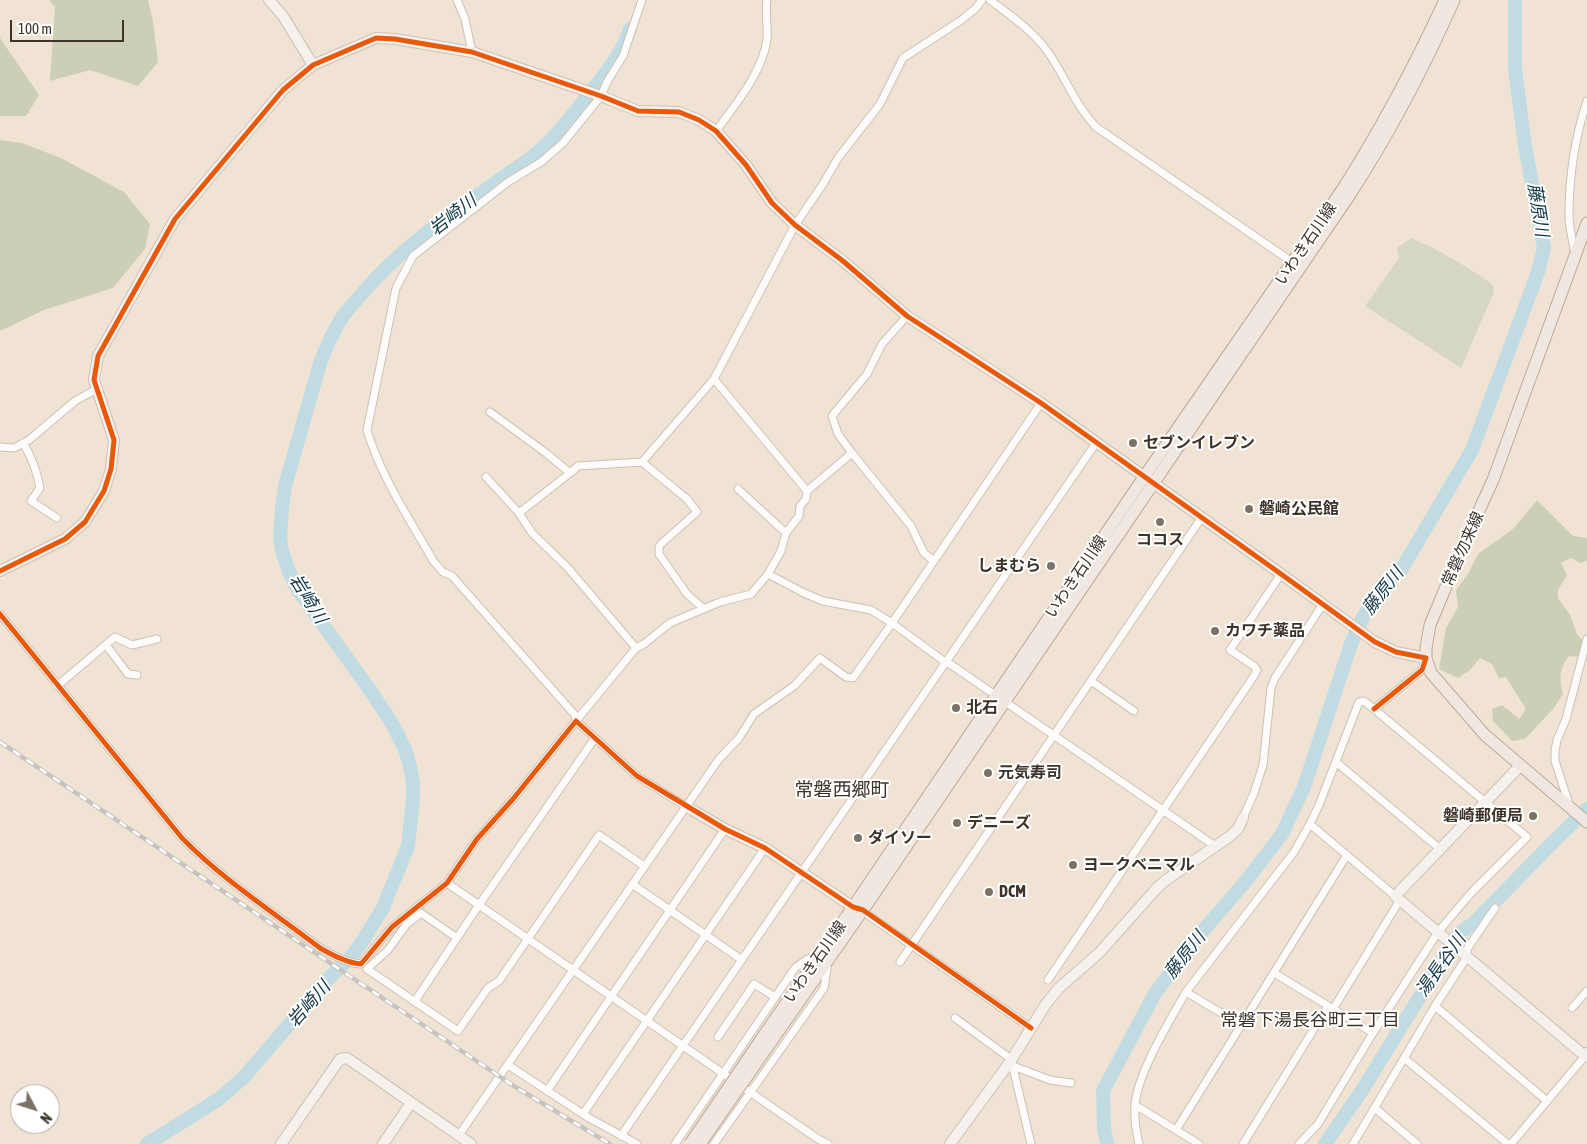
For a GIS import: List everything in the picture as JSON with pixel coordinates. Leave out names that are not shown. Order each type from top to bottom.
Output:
[{"type":"main road","name":"いわき石川線","points":[[690,1144],[764,1044],[1001,698],[1154,484],[1296,266],[1371,145],[1407,79],[1444,0]]},
{"type":"main road","name":"いわき石川線","points":[[1001,698],[1144,477],[1296,266],[1349,196],[1391,128],[1431,52],[1454,0]]},
{"type":"main road","name":"常磐勿来線","points":[[1426,658],[1430,625],[1489,489],[1587,223]]},
{"type":"main road","points":[[1426,658],[1435,679],[1485,735],[1586,821]]},
{"type":"main road","name":"いわき石川線","points":[[700,1144],[764,1044]]},
{"type":"street","points":[[269,0],[283,16],[314,65]]},
{"type":"street","points":[[457,0],[465,19],[472,52]]},
{"type":"street","points":[[642,0],[623,56],[598,95],[563,143],[548,156],[508,182],[413,256],[396,288],[367,430],[372,447],[388,480],[434,562],[443,572],[452,576],[575,715],[576,721],[637,776],[725,830],[765,848],[912,944],[1031,1028]]},
{"type":"street","points":[[716,131],[738,102],[759,66],[767,40],[767,0]]},
{"type":"street","points":[[642,462],[714,379],[795,225],[838,158],[880,104],[903,58],[960,21],[975,9],[982,0]]},
{"type":"street","points":[[990,0],[1029,29],[1048,52],[1084,114],[1096,127],[1296,266]]},
{"type":"street","points":[[0,571],[65,538],[85,522],[104,491],[111,469],[114,440],[94,380],[98,356],[175,220],[283,90],[314,65],[376,38],[394,38],[472,52],[598,95],[638,111],[679,112],[699,120],[716,131],[746,165],[772,203],[795,225],[843,261],[907,316],[1041,403],[1375,642],[1396,652],[1426,658],[1422,670],[1374,709]]},
{"type":"street","points":[[1575,256],[1569,217],[1572,173],[1577,139],[1587,101]]},
{"type":"street","points":[[907,316],[882,344],[867,374],[832,416],[838,434],[911,526],[924,553],[934,561]]},
{"type":"street","points":[[714,379],[807,491]]},
{"type":"street","points":[[0,448],[14,448],[29,440],[75,401],[97,389]]},
{"type":"street","points":[[459,1135],[644,866],[719,760],[739,738],[754,714],[794,686],[820,658],[850,677],[934,561],[1041,403]]},
{"type":"street","points":[[490,412],[570,473]]},
{"type":"street","points":[[23,443],[34,464],[40,488],[31,501],[57,518]]},
{"type":"street","points":[[621,1136],[1096,443]]},
{"type":"street","points":[[0,614],[182,838],[203,859],[224,877],[320,948],[355,964],[361,964],[392,926],[446,883],[477,839],[513,799],[636,648],[644,644],[670,623],[720,602],[751,594],[768,574],[781,551],[786,533],[800,516],[800,506],[806,499],[807,491],[852,453]]},
{"type":"street","points":[[519,513],[578,466],[642,462],[687,499],[697,512],[658,548],[659,554],[687,594],[704,609]]},
{"type":"street","points":[[486,476],[519,513],[532,533],[568,568],[636,648]]},
{"type":"street","points":[[738,489],[786,533]]},
{"type":"street","points":[[900,962],[1202,517]]},
{"type":"street","points":[[768,574],[823,601],[872,610],[1215,846]]},
{"type":"street","points":[[1048,980],[1254,676],[1257,670],[1254,666],[1230,650],[1281,574]]},
{"type":"street","points":[[950,1144],[1012,1062],[1046,1004],[1059,988],[1100,952],[1156,889],[1238,829],[1254,793],[1263,764],[1271,688],[1275,678],[1323,604]]},
{"type":"street","points":[[57,686],[115,637],[132,646],[157,639]]},
{"type":"street","points":[[1572,809],[1555,761],[1554,751],[1566,719],[1587,639]]},
{"type":"street","points":[[106,645],[128,674],[137,675]]},
{"type":"street","points":[[1091,681],[1134,711]]},
{"type":"street","points":[[1139,1144],[1136,1131],[1135,1105],[1138,1087],[1146,1068],[1186,992],[1294,852],[1319,805],[1359,702],[1364,701],[1527,836],[1471,893],[1372,1033],[1318,1124],[1299,1144]]},
{"type":"street","points":[[415,1001],[595,738]]},
{"type":"street","points":[[1336,762],[1440,849]]},
{"type":"street","points":[[1243,1144],[1330,1008],[1397,898],[1440,849],[1520,766]]},
{"type":"street","points":[[1310,824],[1586,1056],[1509,1144],[1404,1058]]},
{"type":"street","points":[[547,1091],[725,830]]},
{"type":"street","points":[[457,938],[421,914],[406,925],[388,950],[368,969],[458,1031],[488,988],[499,981],[599,835],[644,866]]},
{"type":"street","points":[[584,1114],[765,848]]},
{"type":"street","points":[[1176,1130],[1347,855]]},
{"type":"street","points":[[446,883],[828,1144]]},
{"type":"street","points":[[632,884],[742,960]]},
{"type":"street","points":[[1353,1144],[1467,949],[1495,908]]},
{"type":"street","points":[[675,1144],[795,968],[806,960],[824,957],[824,988],[714,1144]]},
{"type":"street","points":[[1274,973],[1372,1033]]},
{"type":"street","points":[[718,1037],[754,984],[775,997]]},
{"type":"street","points":[[1572,1008],[1587,991]]},
{"type":"street","points":[[1186,992],[1241,1025]]},
{"type":"street","points":[[1435,1006],[1547,1101]]},
{"type":"street","points":[[955,1018],[1012,1062],[1050,1080],[1071,1083]]},
{"type":"street","points":[[281,1144],[340,1059],[347,1058],[471,1144]]},
{"type":"street","points":[[1012,1062],[1031,1144]]},
{"type":"street","points":[[508,1065],[584,1114],[637,1144]]},
{"type":"street","points":[[383,1144],[411,1103]]},
{"type":"street","points":[[1135,1105],[1199,1144]]},
{"type":"street","points":[[1375,1108],[1417,1144]]},
{"type":"green space","points":[[49,0],[148,0],[153,21],[158,62],[138,86],[90,70],[50,81],[55,7]]},
{"type":"green space","points":[[0,38],[39,95],[26,116],[0,116]]},
{"type":"green space","points":[[0,140],[22,143],[61,158],[124,192],[150,224],[145,249],[113,288],[44,310],[0,331]]},
{"type":"green space","points":[[1411,238],[1454,259],[1493,285],[1494,292],[1461,368],[1365,306],[1399,258],[1397,248]]},
{"type":"green space","points":[[1537,500],[1573,536],[1587,538],[1587,561],[1580,563],[1571,558],[1561,563],[1567,575],[1558,590],[1558,598],[1570,615],[1577,634],[1586,645],[1577,657],[1569,656],[1563,665],[1561,684],[1563,694],[1553,709],[1525,739],[1512,741],[1493,721],[1492,709],[1502,705],[1519,719],[1526,709],[1506,677],[1499,678],[1492,664],[1480,658],[1470,670],[1458,678],[1439,669],[1446,628],[1458,607],[1456,590],[1468,574],[1478,554],[1513,529]]},
{"type":"waterway","name":"藤原川","points":[[1107,1144],[1104,1128],[1103,1091],[1154,995],[1189,947],[1246,881],[1282,834],[1304,787],[1351,644],[1363,617],[1382,589],[1401,570],[1472,450],[1538,272],[1544,248],[1525,146],[1515,69],[1515,0]]},
{"type":"waterway","name":"岩崎川","points":[[147,1144],[219,1099],[244,1077],[329,978],[351,957],[383,908],[408,846],[413,783],[405,749],[393,725],[372,693],[298,590],[282,551],[280,538],[285,486],[323,355],[345,313],[398,257],[461,207],[528,160],[553,137],[607,71],[618,55],[630,29]]},
{"type":"waterway","name":"湯長谷川","points":[[1325,1144],[1361,1092],[1459,933],[1474,923],[1587,809]]},
{"type":"railway","points":[[0,742],[517,1088],[610,1144]]},
{"type":"cycle path","points":[[0,571],[65,539],[85,522],[104,491],[111,469],[114,440],[94,380],[98,356],[175,219],[283,90],[313,65],[376,38],[395,39],[472,52],[601,96],[638,111],[679,112],[699,120],[716,131],[746,165],[772,203],[795,225],[843,261],[907,316],[1041,403],[1375,642],[1396,652],[1426,658],[1422,670],[1374,709]]},
{"type":"cycle path","points":[[0,614],[182,838],[214,868],[249,895],[320,948],[340,958],[361,964],[392,927],[447,883],[477,839],[513,799],[576,721],[637,776],[725,829],[765,848],[853,907],[863,910],[1031,1028]]},
{"type":"place","name":"セブンイレブン","points":[[1133,443]]},
{"type":"place","name":"磐崎公民館","points":[[1249,509]]},
{"type":"place","name":"ココス","points":[[1160,522]]},
{"type":"place","name":"しまむら","points":[[1051,566]]},
{"type":"place","name":"カワチ薬品","points":[[1215,631]]},
{"type":"place","name":"北石","points":[[956,708]]},
{"type":"place","name":"元気寿司","points":[[988,773]]},
{"type":"place","name":"磐崎郵便局","points":[[1533,816]]},
{"type":"place","name":"デニーズ","points":[[957,823]]},
{"type":"place","name":"ダイソー","points":[[858,838]]},
{"type":"place","name":"ヨークベニマル","points":[[1073,865]]},
{"type":"place","name":"DCM","points":[[989,892]]},
{"type":"district","name":"常磐西郷町","points":[[842,790]]},
{"type":"district","name":"常磐下湯長谷町三丁目","points":[[1310,1020]]}]
